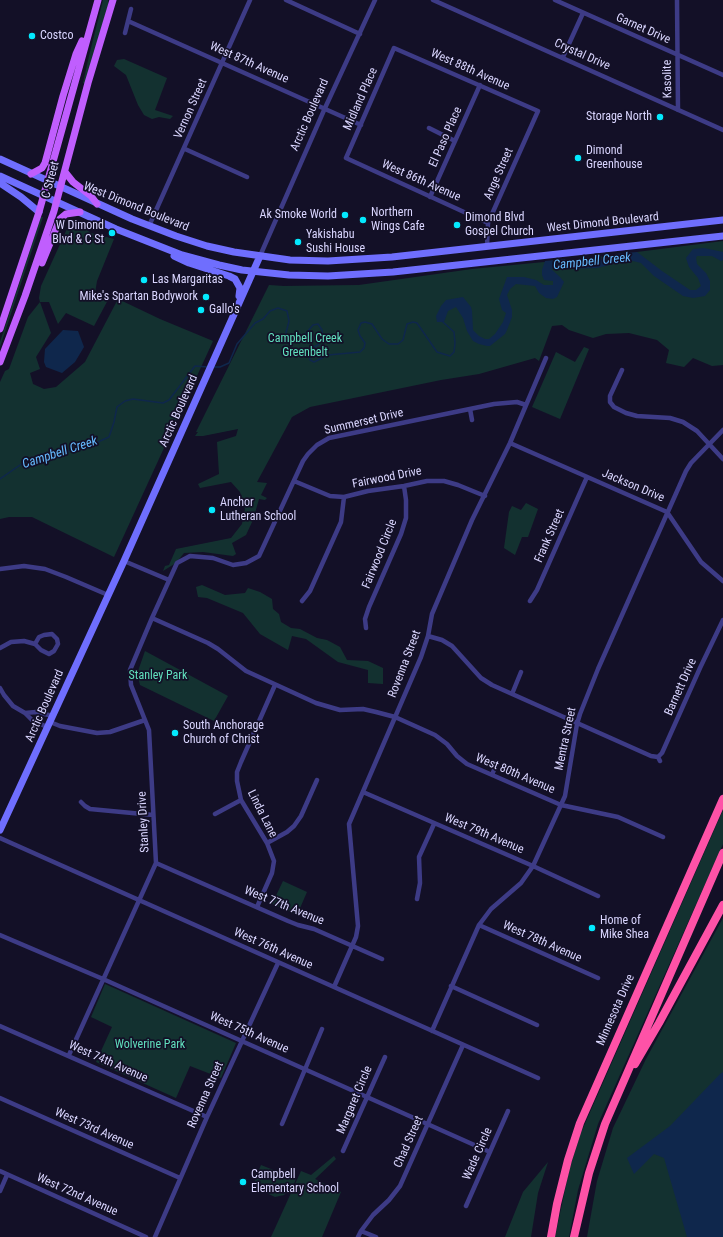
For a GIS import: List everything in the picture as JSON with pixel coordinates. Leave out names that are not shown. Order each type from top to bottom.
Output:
[{"type":"highway","name":"Minnesota Drive","points":[[551,1237],[557,1204],[568,1160],[580,1123],[723,799]]},
{"type":"highway","points":[[574,1237],[589,1173],[605,1124],[723,853]]},
{"type":"highway","points":[[618,1092],[659,1023],[723,905]]},
{"type":"main road","name":"C Street","points":[[0,329],[44,196],[98,0]]},
{"type":"main road","name":"C Street","points":[[0,362],[38,261],[65,172],[88,83],[113,0]]},
{"type":"main road","points":[[31,174],[42,168],[45,163],[76,54],[93,17]]},
{"type":"main road","name":"West Dimond Boulevard","points":[[0,160],[149,226],[207,246],[290,260],[328,261],[392,256],[723,220]]},
{"type":"main road","points":[[65,172],[73,182],[98,204]]},
{"type":"main road","points":[[0,176],[56,202],[152,243],[197,260],[253,271],[289,275],[328,276],[393,272],[723,236]]},
{"type":"main road","points":[[0,184],[26,201],[39,212]]},
{"type":"main road","points":[[18,316],[30,298],[43,260],[60,219],[66,214],[80,212]]},
{"type":"main road","points":[[152,243],[190,263],[235,279],[240,288],[239,302]]},
{"type":"main road","name":"Arctic Boulevard","points":[[0,830],[124,561],[260,256]]},
{"type":"street","name":"Vernon Street","points":[[149,226],[185,149],[250,0]]},
{"type":"street","points":[[286,0],[360,34]]},
{"type":"street","name":"Arctic Boulevard","points":[[260,256],[325,108],[375,0]]},
{"type":"street","name":"Crystal Drive","points":[[433,0],[723,130]]},
{"type":"street","name":"Garnet Drive","points":[[555,0],[723,75]]},
{"type":"street","name":"Kasolite","points":[[678,0],[678,110]]},
{"type":"street","points":[[125,33],[131,9]]},
{"type":"street","points":[[563,57],[583,13]]},
{"type":"street","name":"West 87th Avenue","points":[[128,21],[361,124]]},
{"type":"street","name":"West 88th Avenue","points":[[394,48],[538,111]]},
{"type":"street","name":"Midland Place","points":[[346,158],[394,48]]},
{"type":"street","name":"El Paso Place","points":[[430,196],[480,85]]},
{"type":"street","name":"Ange Street","points":[[487,246],[488,223],[538,111]]},
{"type":"street","points":[[428,128],[455,141]]},
{"type":"street","points":[[185,149],[247,177]]},
{"type":"street","name":"West 86th Avenue","points":[[346,158],[488,223]]},
{"type":"street","name":"Rovenna Street","points":[[334,987],[356,937],[358,926],[349,824],[421,657],[428,636],[432,614],[472,520],[510,443],[546,358]]},
{"type":"street","points":[[622,370],[610,396],[609,402],[614,407],[626,413],[637,416],[670,418],[683,422],[697,431],[710,443],[723,459]]},
{"type":"street","name":"Summerset Drive","points":[[169,580],[177,563],[190,556],[213,558],[234,565],[246,563],[259,556],[303,461],[318,445],[329,438],[494,404],[517,402],[526,405]]},
{"type":"street","points":[[470,409],[472,420]]},
{"type":"street","name":"Mentra Street","points":[[432,1030],[479,925],[491,909],[521,882],[533,866],[565,796],[577,724],[598,668],[690,463],[723,430]]},
{"type":"street","name":"Jackson Drive","points":[[510,443],[667,512],[701,562],[723,581]]},
{"type":"street","name":"Frank Street","points":[[530,601],[540,583],[587,477]]},
{"type":"street","name":"Fairwood Drive","points":[[294,481],[330,496],[344,497],[368,491],[404,486],[427,480],[458,485],[485,496]]},
{"type":"street","name":"Fairwood Circle","points":[[366,628],[365,619],[369,607],[401,534],[406,518],[404,486]]},
{"type":"street","points":[[302,601],[310,591],[341,522],[344,497]]},
{"type":"street","points":[[124,561],[169,580]]},
{"type":"street","points":[[0,569],[24,566],[45,570],[66,577],[108,595]]},
{"type":"street","name":"Stanley Drive","points":[[69,1055],[156,863],[149,730],[131,685],[130,670],[169,580]]},
{"type":"street","name":"West 80th Avenue","points":[[152,618],[208,643],[246,671],[275,685],[328,707],[340,710],[363,710],[395,717],[435,735],[447,744],[457,756],[467,764],[561,805],[618,817],[663,837]]},
{"type":"street","name":"Barnett Drive","points":[[577,724],[659,759],[723,620]]},
{"type":"street","points":[[0,648],[11,642],[24,641],[34,644],[49,654],[54,651],[58,644],[57,639],[52,634],[39,637],[34,644]]},
{"type":"street","points":[[428,636],[442,640],[452,646],[481,678],[492,685],[577,724]]},
{"type":"street","points":[[512,694],[522,672]]},
{"type":"street","name":"Linda Lane","points":[[257,907],[272,873],[274,861],[267,844],[241,800],[237,781],[237,772],[240,762],[275,685]]},
{"type":"street","points":[[0,688],[13,706],[25,713],[32,720],[50,722]]},
{"type":"street","points":[[25,713],[36,712],[50,722],[60,726],[97,733],[110,732],[145,720]]},
{"type":"street","points":[[492,775],[497,762]]},
{"type":"street","points":[[267,844],[294,826],[301,816],[317,780]]},
{"type":"street","name":"West 79th Avenue","points":[[363,792],[598,896]]},
{"type":"street","points":[[215,814],[241,800]]},
{"type":"street","points":[[81,802],[90,809],[153,815]]},
{"type":"street","points":[[417,900],[420,883],[419,857],[434,824]]},
{"type":"street","name":"West 76th Avenue","points":[[0,838],[538,1078]]},
{"type":"street","name":"West 77th Avenue","points":[[156,863],[288,922],[314,929],[382,959]]},
{"type":"street","name":"West 78th Avenue","points":[[479,925],[598,978]]},
{"type":"street","name":"West 75th Avenue","points":[[0,935],[103,979],[490,1152]]},
{"type":"street","name":"Rovenna Street","points":[[155,1237],[241,1041],[278,963]]},
{"type":"street","points":[[451,986],[537,1025]]},
{"type":"street","name":"West 74th Avenue","points":[[0,1026],[69,1055],[207,1117]]},
{"type":"street","points":[[282,1124],[322,1029]]},
{"type":"street","name":"Chad Street","points":[[358,1237],[373,1215],[389,1200],[400,1186],[463,1045]]},
{"type":"street","name":"Margaret Circle","points":[[343,1151],[385,1057]]},
{"type":"street","name":"West 73rd Avenue","points":[[0,1098],[180,1178]]},
{"type":"street","name":"Wade Circle","points":[[466,1206],[508,1111]]},
{"type":"street","name":"West 72nd Avenue","points":[[0,1171],[146,1237]]},
{"type":"street","points":[[0,1191],[7,1175]]},
{"type":"street","points":[[361,1231],[376,1237]]},
{"type":"green space","points":[[103,0],[108,0],[108,5],[85,84],[83,83]]},
{"type":"green space","points":[[124,59],[167,78],[155,110],[173,116],[170,119],[159,117],[152,119],[144,115],[138,105],[126,75],[114,66],[117,60]]},
{"type":"green space","points":[[41,217],[43,217],[0,347],[0,342]]},
{"type":"green space","points":[[72,220],[91,233],[114,239],[97,281],[94,299],[101,301],[109,298],[94,326],[66,313],[58,324],[49,302],[40,302],[39,298],[41,286]]},
{"type":"green space","name":"Campbell Creek Greenbelt","points":[[723,241],[723,365],[712,366],[693,358],[684,367],[666,363],[669,350],[657,340],[629,333],[606,334],[593,338],[569,330],[562,325],[552,326],[539,361],[535,358],[479,374],[441,380],[310,407],[292,417],[257,482],[267,483],[261,495],[267,498],[265,500],[259,499],[253,520],[246,535],[232,543],[236,554],[233,556],[203,552],[184,553],[176,563],[163,571],[165,566],[169,565],[176,549],[231,538],[242,524],[245,509],[240,492],[231,482],[200,488],[198,484],[219,474],[217,442],[236,436],[238,429],[203,436],[195,436],[269,285],[359,285],[472,269],[637,253]]},
{"type":"green space","points":[[118,299],[160,319],[213,341],[114,557],[32,517],[9,517],[0,519],[0,382],[5,371],[9,369],[28,317],[40,302],[51,333],[36,357],[40,369],[30,373],[33,384],[44,389],[56,387],[85,362]]},
{"type":"green space","points":[[584,347],[589,349],[560,419],[532,407],[556,352],[575,362]]},
{"type":"green space","points":[[526,503],[538,509],[528,537],[522,537],[515,555],[504,548],[509,512],[512,506],[521,510]]},
{"type":"green space","points":[[202,585],[225,595],[245,593],[248,588],[260,592],[272,599],[273,609],[279,614],[281,622],[291,628],[300,629],[317,638],[327,640],[340,647],[347,660],[368,661],[383,668],[383,684],[368,683],[368,670],[338,662],[306,639],[292,636],[288,650],[260,634],[243,613],[207,598],[198,597],[196,587]]},
{"type":"green space","name":"Stanley Park","points":[[145,651],[228,696],[214,721],[140,685],[137,674]]},
{"type":"green space","points":[[723,810],[723,844],[598,1124],[578,1190],[569,1237],[555,1237],[569,1171],[580,1135]]},
{"type":"green space","points":[[283,881],[307,892],[297,915],[272,904]]},
{"type":"green space","points":[[723,918],[723,1237],[587,1237],[597,1181],[613,1128],[646,1059]]},
{"type":"green space","name":"Wolverine Park","points":[[105,984],[236,1043],[221,1078],[190,1066],[176,1098],[96,1062],[112,1027],[91,1017]]},
{"type":"green space","points":[[334,1156],[336,1159],[315,1179],[341,1192],[322,1237],[271,1237],[301,1171],[311,1175]]},
{"type":"green space","points":[[548,1162],[538,1193],[531,1237],[505,1237],[523,1192]]},
{"type":"green space","points":[[261,1165],[296,1179],[290,1193],[287,1192],[284,1195],[275,1197],[256,1188],[255,1179]]},
{"type":"water","points":[[704,248],[723,252],[723,260],[721,261],[712,256],[697,256],[696,258],[697,264],[706,273],[710,281],[710,290],[705,296],[693,298],[683,296],[654,276],[641,263],[629,260],[597,268],[572,269],[559,267],[551,269],[564,282],[557,297],[553,299],[546,298],[539,293],[535,286],[516,284],[510,289],[507,295],[512,310],[512,317],[507,330],[505,334],[490,346],[473,341],[467,331],[463,318],[456,307],[448,311],[444,322],[437,322],[436,316],[446,300],[463,297],[471,307],[473,330],[479,336],[489,339],[495,334],[503,322],[506,313],[502,310],[499,299],[507,277],[524,277],[536,280],[544,285],[553,285],[553,281],[544,280],[542,275],[545,261],[565,259],[567,263],[615,257],[615,254],[637,252],[690,290],[696,290],[701,286],[698,278],[689,267],[686,258],[693,249]]},
{"type":"water","points":[[63,330],[78,331],[84,347],[75,362],[62,373],[46,367],[44,362],[45,349]]},
{"type":"water","points":[[723,1072],[723,1237],[687,1237],[664,1158],[654,1154],[634,1174],[627,1158],[670,1126]]},
{"type":"waterway","name":"Campbell Creek","points":[[214,367],[220,367],[229,363],[237,344],[255,323],[263,319],[270,311],[278,308],[287,311],[289,321],[286,338],[291,342],[302,338],[313,325],[318,324],[322,330],[323,338],[318,345],[312,348],[309,354],[310,360],[314,362],[328,355],[360,352],[364,348],[365,343],[358,330],[361,323],[365,322],[372,324],[382,339],[389,344],[398,344],[403,340],[407,324],[413,322],[417,323],[437,352],[450,356],[454,352],[454,332],[443,322]]},
{"type":"waterway","name":"Campbell Creek","points":[[0,479],[23,463],[89,446],[109,437],[117,407],[125,401],[133,399],[163,403],[169,400],[195,366],[208,367]]},
{"type":"place","name":"Costco","points":[[32,36]]},
{"type":"place","name":"Storage North","points":[[660,117]]},
{"type":"place","name":"Dimond Greenhouse","points":[[578,158]]},
{"type":"place","name":"Ak Smoke World","points":[[345,215]]},
{"type":"place","name":"Northern Wings Cafe","points":[[363,220]]},
{"type":"place","name":"Dimond Blvd Gospel Church","points":[[457,225]]},
{"type":"place","name":"W Dimond Blvd & C St","points":[[112,233]]},
{"type":"place","name":"Yakishabu Sushi House","points":[[298,242]]},
{"type":"place","name":"Las Margaritas","points":[[144,280]]},
{"type":"place","name":"Mike's Spartan Bodywork","points":[[206,297]]},
{"type":"place","name":"Gallo's","points":[[201,310]]},
{"type":"place","name":"Anchor Lutheran School","points":[[212,510]]},
{"type":"place","name":"South Anchorage Church of Christ","points":[[175,733]]},
{"type":"place","name":"Home of Mike Shea","points":[[592,928]]},
{"type":"place","name":"Campbell Elementary School","points":[[243,1182]]}]
